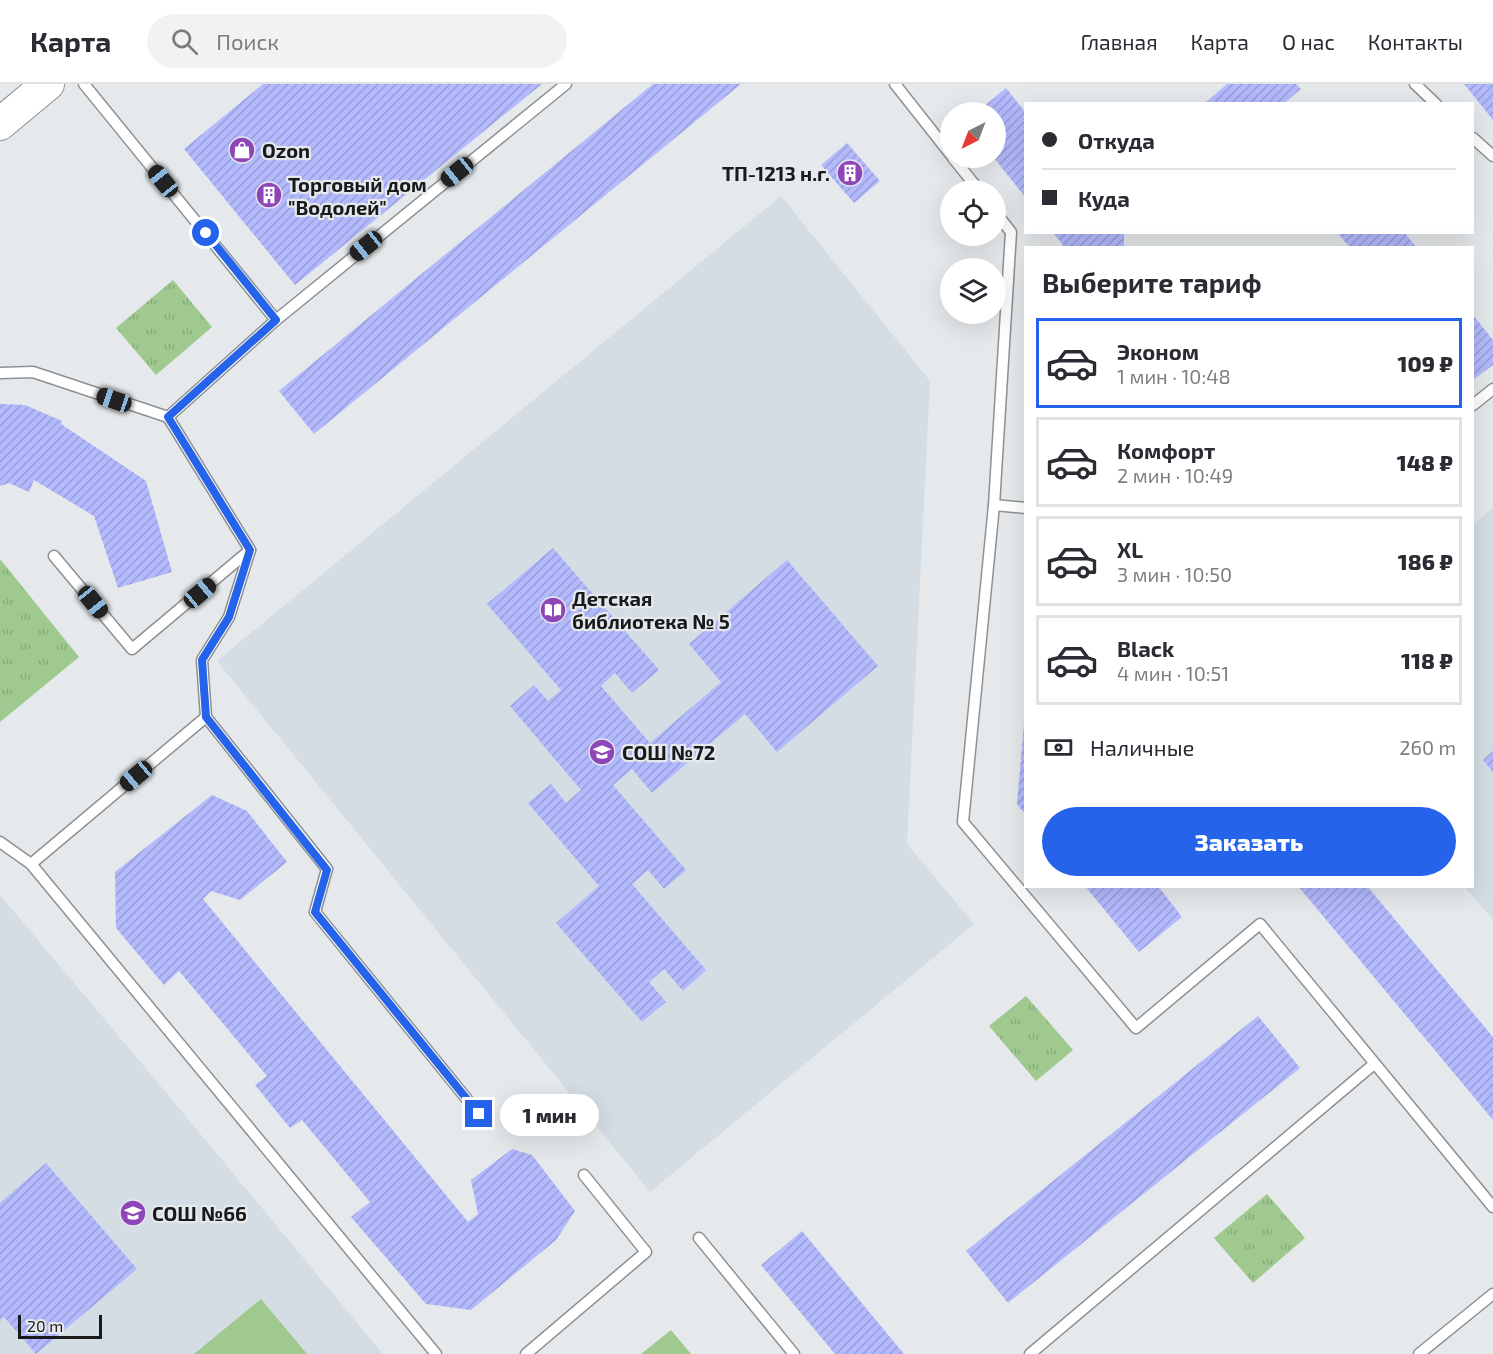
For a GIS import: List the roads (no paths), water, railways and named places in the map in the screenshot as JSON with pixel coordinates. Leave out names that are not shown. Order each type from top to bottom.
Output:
[{"type":"main road","points":[[0,124],[48,84]]},
{"type":"lane","points":[[84,84],[276,320]]},
{"type":"lane","points":[[168,417],[276,320],[566,84]]},
{"type":"lane","points":[[895,84],[940,141]]},
{"type":"lane","points":[[1415,84],[1434,102]]},
{"type":"lane","points":[[1474,139],[1493,156]]},
{"type":"lane","points":[[962,168],[971,180]]},
{"type":"lane","points":[[1006,226],[1011,232],[994,505],[963,822],[1136,1028],[1260,924],[1493,1207]]},
{"type":"lane","points":[[0,373],[33,372],[168,417],[250,550],[229,617],[202,660],[206,717],[327,870],[315,912],[479,1114]]},
{"type":"lane","points":[[1474,404],[1493,389]]},
{"type":"lane","points":[[994,505],[1024,508]]},
{"type":"lane","points":[[54,556],[132,649],[250,550]]},
{"type":"lane","points":[[31,864],[206,717]]},
{"type":"lane","points":[[0,842],[31,864],[436,1354]]},
{"type":"lane","points":[[1030,1354],[1374,1064]]},
{"type":"lane","points":[[526,1354],[646,1252],[584,1175]]},
{"type":"lane","points":[[699,1238],[794,1354]]},
{"type":"lane","points":[[1419,1354],[1493,1294]]},
{"type":"place","name":"Ozon","points":[[242,150]]},
{"type":"place","name":"ТП-1213 н.г.","points":[[850,173]]},
{"type":"place","name":"Торговый дом \"Водолей\"","points":[[269,195]]},
{"type":"place","name":"Детская библиотека № 5","points":[[553,610]]},
{"type":"place","name":"СОШ №72","points":[[602,752]]},
{"type":"place","name":"СОШ №66","points":[[133,1213]]}]
